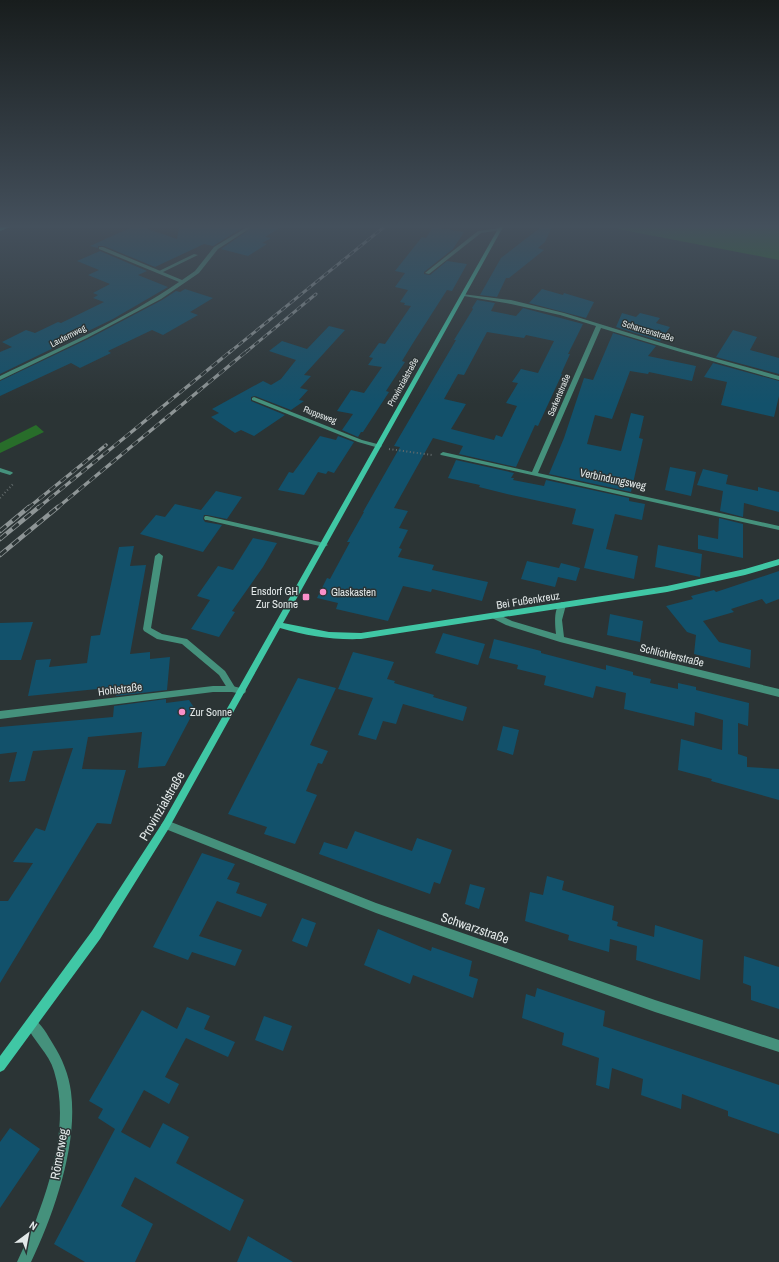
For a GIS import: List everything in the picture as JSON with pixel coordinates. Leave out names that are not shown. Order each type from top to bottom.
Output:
[{"type":"street","name":"Lauternweg","points":[[0,378],[128,315],[177,286]]},
{"type":"street","name":"Provinzialstraße","points":[[0,1066],[96,935],[166,825],[237,690],[279,625],[469,286]]},
{"type":"street","name":"Schanzenstraße","points":[[464,295],[534,306],[679,350],[779,378]]},
{"type":"street","name":"Sarkertstraße","points":[[535,473],[599,325]]},
{"type":"street","name":"Ruppsweg","points":[[254,399],[360,441],[379,446]]},
{"type":"street","name":"Verbindungsweg","points":[[443,454],[535,473],[779,528]]},
{"type":"street","points":[[0,470],[10,473]]},
{"type":"street","points":[[207,518],[324,545]]},
{"type":"street","points":[[159,556],[147,629],[160,637],[184,641],[222,673],[237,690]]},
{"type":"street","name":"Bei Fußenkreuz","points":[[279,625],[306,633],[337,637],[361,636],[667,589],[745,572],[779,562]]},
{"type":"street","points":[[560,639],[558,620],[562,605]]},
{"type":"street","name":"Schlichterstraße","points":[[495,616],[514,625],[560,639],[779,693]]},
{"type":"street","name":"Hohlstraße","points":[[0,715],[213,689],[237,690]]},
{"type":"street","name":"Schwarzstraße","points":[[166,825],[376,908],[655,1006],[779,1046]]},
{"type":"street","name":"Römerweg","points":[[27,1261],[51,1199],[65,1137],[66,1098],[60,1071],[45,1042],[32,1024]]},
{"type":"path","points":[[379,446],[428,456],[443,454]]},
{"type":"path","points":[[0,498],[14,484],[10,473]]},
{"type":"green space","points":[[36,425],[44,432],[0,453],[0,443]]},
{"type":"building","points":[[106,286],[168,287],[113,319],[0,374],[0,352],[12,347],[2,342],[26,330],[35,333],[58,322],[61,323],[104,302],[93,298],[98,295],[93,293]]},
{"type":"building","points":[[455,286],[452,291],[447,290],[413,343],[402,361],[405,362],[386,391],[389,392],[363,432],[361,432],[358,437],[342,430],[353,414],[337,411],[351,390],[364,393],[382,367],[368,365],[373,358],[369,357],[379,343],[385,344],[411,306],[404,305],[405,303],[400,302],[408,290],[395,287]]},
{"type":"building","points":[[485,286],[502,286],[497,297],[480,295]]},
{"type":"building","points":[[185,289],[213,298],[190,312],[198,315],[163,335],[152,330],[108,351],[111,353],[80,368],[71,363],[0,396],[0,381],[88,339],[176,291],[180,292]]},
{"type":"building","points":[[542,289],[563,295],[564,293],[594,302],[586,318],[529,303]]},
{"type":"building","points":[[477,300],[495,303],[491,311],[516,316],[523,308],[583,324],[568,354],[570,354],[562,374],[538,426],[535,425],[516,467],[459,454],[463,446],[433,438],[394,508],[408,511],[399,528],[408,530],[399,548],[402,549],[398,557],[434,565],[432,570],[488,582],[482,601],[432,589],[431,592],[403,586],[388,621],[336,609],[338,603],[317,598],[327,578],[330,579],[350,542],[347,542],[400,447],[394,446],[456,340],[454,340],[473,309],[472,308]],"holes":[[[487,332],[524,338],[526,335],[554,341],[538,373],[521,369],[512,382],[518,383],[506,403],[517,406],[502,437],[496,435],[494,440],[451,429],[466,404],[444,399],[458,374],[464,375]]]},
{"type":"building","points":[[622,313],[636,317],[640,313],[660,318],[656,323],[670,327],[660,341],[616,327]]},
{"type":"building","points":[[329,326],[345,330],[304,375],[311,376],[300,388],[308,390],[299,400],[304,401],[291,410],[255,396],[251,397],[251,401],[285,415],[254,436],[241,430],[235,433],[211,417],[219,413],[212,409],[263,381],[271,385],[281,379],[296,360],[269,351],[282,341],[307,349]]},
{"type":"building","points":[[733,330],[757,337],[750,350],[779,358],[779,374],[716,357]]},
{"type":"building","points":[[613,333],[656,346],[648,356],[696,366],[692,381],[649,372],[648,374],[630,371],[612,419],[595,415],[587,444],[621,451],[631,413],[644,416],[639,438],[643,439],[631,492],[549,474],[564,438],[584,378],[593,380]]},
{"type":"building","points":[[713,363],[779,381],[779,396],[774,417],[721,405],[727,382],[704,377]]},
{"type":"building","points":[[320,436],[336,440],[338,436],[354,442],[334,473],[328,471],[326,474],[318,472],[304,495],[278,490],[289,472],[293,473]]},
{"type":"building","points":[[456,460],[514,473],[511,478],[514,478],[513,480],[544,486],[546,480],[629,498],[629,501],[645,504],[642,520],[615,514],[606,549],[638,556],[634,579],[584,568],[594,529],[572,524],[576,509],[507,494],[479,487],[480,485],[448,478]]},
{"type":"building","points":[[670,467],[696,472],[691,496],[665,490]]},
{"type":"building","points":[[703,469],[728,475],[726,484],[758,491],[758,487],[779,492],[779,512],[744,503],[743,517],[720,511],[723,491],[697,485]]},
{"type":"building","points":[[216,491],[242,497],[227,519],[204,515],[203,519],[205,522],[222,525],[203,552],[140,534],[156,515],[165,517],[175,504],[201,510]]},
{"type":"building","points":[[719,518],[743,524],[743,558],[698,549],[698,535],[718,539]]},
{"type":"building","points":[[253,538],[277,543],[263,567],[232,611],[235,612],[219,637],[191,629],[210,600],[197,596],[218,566],[233,570]]},
{"type":"building","points":[[658,545],[702,554],[700,577],[655,567]]},
{"type":"building","points":[[134,546],[130,566],[146,565],[130,654],[150,652],[150,659],[170,657],[167,690],[116,696],[117,687],[28,696],[36,660],[51,659],[49,667],[87,663],[91,636],[100,635],[119,547]]},
{"type":"building","points":[[527,561],[559,568],[561,563],[580,568],[576,581],[558,577],[555,587],[521,579]]},
{"type":"building","points":[[779,571],[779,599],[766,604],[762,599],[731,609],[734,612],[703,621],[719,642],[751,650],[750,668],[694,654],[696,635],[687,632],[666,606],[693,599],[691,596],[714,590],[716,592]]},
{"type":"building","points":[[610,614],[643,621],[640,642],[607,635]]},
{"type":"building","points":[[33,622],[21,660],[0,660],[0,623]]},
{"type":"building","points":[[443,633],[485,644],[478,665],[435,653]]},
{"type":"building","points":[[494,639],[606,670],[606,665],[633,672],[633,675],[651,679],[650,683],[678,689],[678,683],[696,687],[696,690],[749,703],[748,726],[738,723],[738,754],[747,757],[747,767],[779,769],[779,800],[678,770],[681,739],[722,750],[723,720],[695,712],[694,726],[624,709],[626,693],[596,686],[593,698],[544,685],[546,676],[517,669],[518,665],[489,658]]},
{"type":"building","points":[[353,652],[394,662],[387,679],[395,681],[394,683],[467,707],[463,721],[403,704],[396,724],[383,721],[376,740],[358,735],[373,698],[338,689]]},
{"type":"building","points":[[298,678],[336,688],[310,745],[328,751],[322,764],[318,763],[306,791],[317,795],[295,844],[264,834],[267,827],[228,814]]},
{"type":"building","points":[[166,699],[166,703],[189,700],[195,709],[165,766],[138,768],[142,732],[88,737],[82,769],[126,770],[111,824],[97,823],[0,983],[0,901],[8,901],[33,863],[13,862],[36,828],[45,831],[73,748],[33,751],[25,781],[9,782],[17,752],[0,754],[0,727],[113,717],[114,706]]},
{"type":"building","points":[[503,726],[519,730],[513,755],[497,750]]},
{"type":"building","points":[[355,831],[412,851],[417,838],[452,850],[440,884],[434,882],[430,894],[319,854],[324,842],[347,849]]},
{"type":"building","points":[[202,853],[235,864],[227,879],[240,883],[236,893],[267,904],[261,917],[217,901],[199,936],[242,950],[235,966],[192,952],[188,960],[153,947]]},
{"type":"building","points":[[547,876],[564,881],[562,890],[614,906],[612,920],[618,922],[617,926],[654,937],[655,925],[703,940],[700,980],[636,960],[637,946],[610,939],[609,952],[568,940],[569,935],[525,921],[530,892],[543,895]]},
{"type":"building","points":[[470,884],[485,888],[479,909],[465,904]]},
{"type":"building","points":[[302,918],[316,923],[307,947],[292,941]]},
{"type":"building","points":[[378,929],[431,951],[432,947],[472,961],[469,976],[478,979],[473,998],[413,975],[410,984],[364,965]]},
{"type":"building","points":[[744,956],[779,967],[779,1009],[751,1000],[751,986],[743,983]]},
{"type":"building","points":[[537,988],[605,1011],[603,1026],[779,1085],[779,1134],[728,1116],[728,1111],[682,1094],[681,1109],[641,1095],[643,1079],[612,1068],[609,1089],[596,1085],[599,1058],[562,1045],[564,1033],[522,1018],[526,994],[535,997]]},
{"type":"building","points":[[187,1007],[210,1016],[204,1029],[235,1042],[228,1057],[186,1038],[165,1077],[179,1084],[169,1104],[144,1090],[121,1132],[150,1148],[163,1123],[189,1137],[176,1163],[244,1200],[230,1231],[135,1177],[121,1206],[153,1224],[135,1262],[85,1262],[54,1244],[115,1129],[98,1118],[103,1109],[89,1101],[142,1010],[177,1029]]},
{"type":"building","points":[[264,1016],[292,1026],[283,1051],[255,1040]]},
{"type":"building","points":[[10,1128],[40,1149],[0,1208],[0,1142]]},
{"type":"building","points":[[248,1236],[293,1262],[237,1262]]},
{"type":"railway","points":[[230,352],[311,286]]},
{"type":"railway","points":[[246,352],[316,294]]},
{"type":"railway","points":[[38,508],[231,351]]},
{"type":"railway","points":[[57,508],[247,351]]},
{"type":"railway","points":[[28,508],[106,445]]},
{"type":"railway","points":[[0,531],[29,507]]},
{"type":"railway","points":[[0,539],[39,507]]},
{"type":"railway","points":[[0,555],[58,507]]},
{"type":"place","name":"Glaskasten","points":[[323,592]]},
{"type":"place","name":"Ensdorf GH Zur Sonne","points":[[306,597]]},
{"type":"place","name":"Zur Sonne","points":[[182,712]]}]
